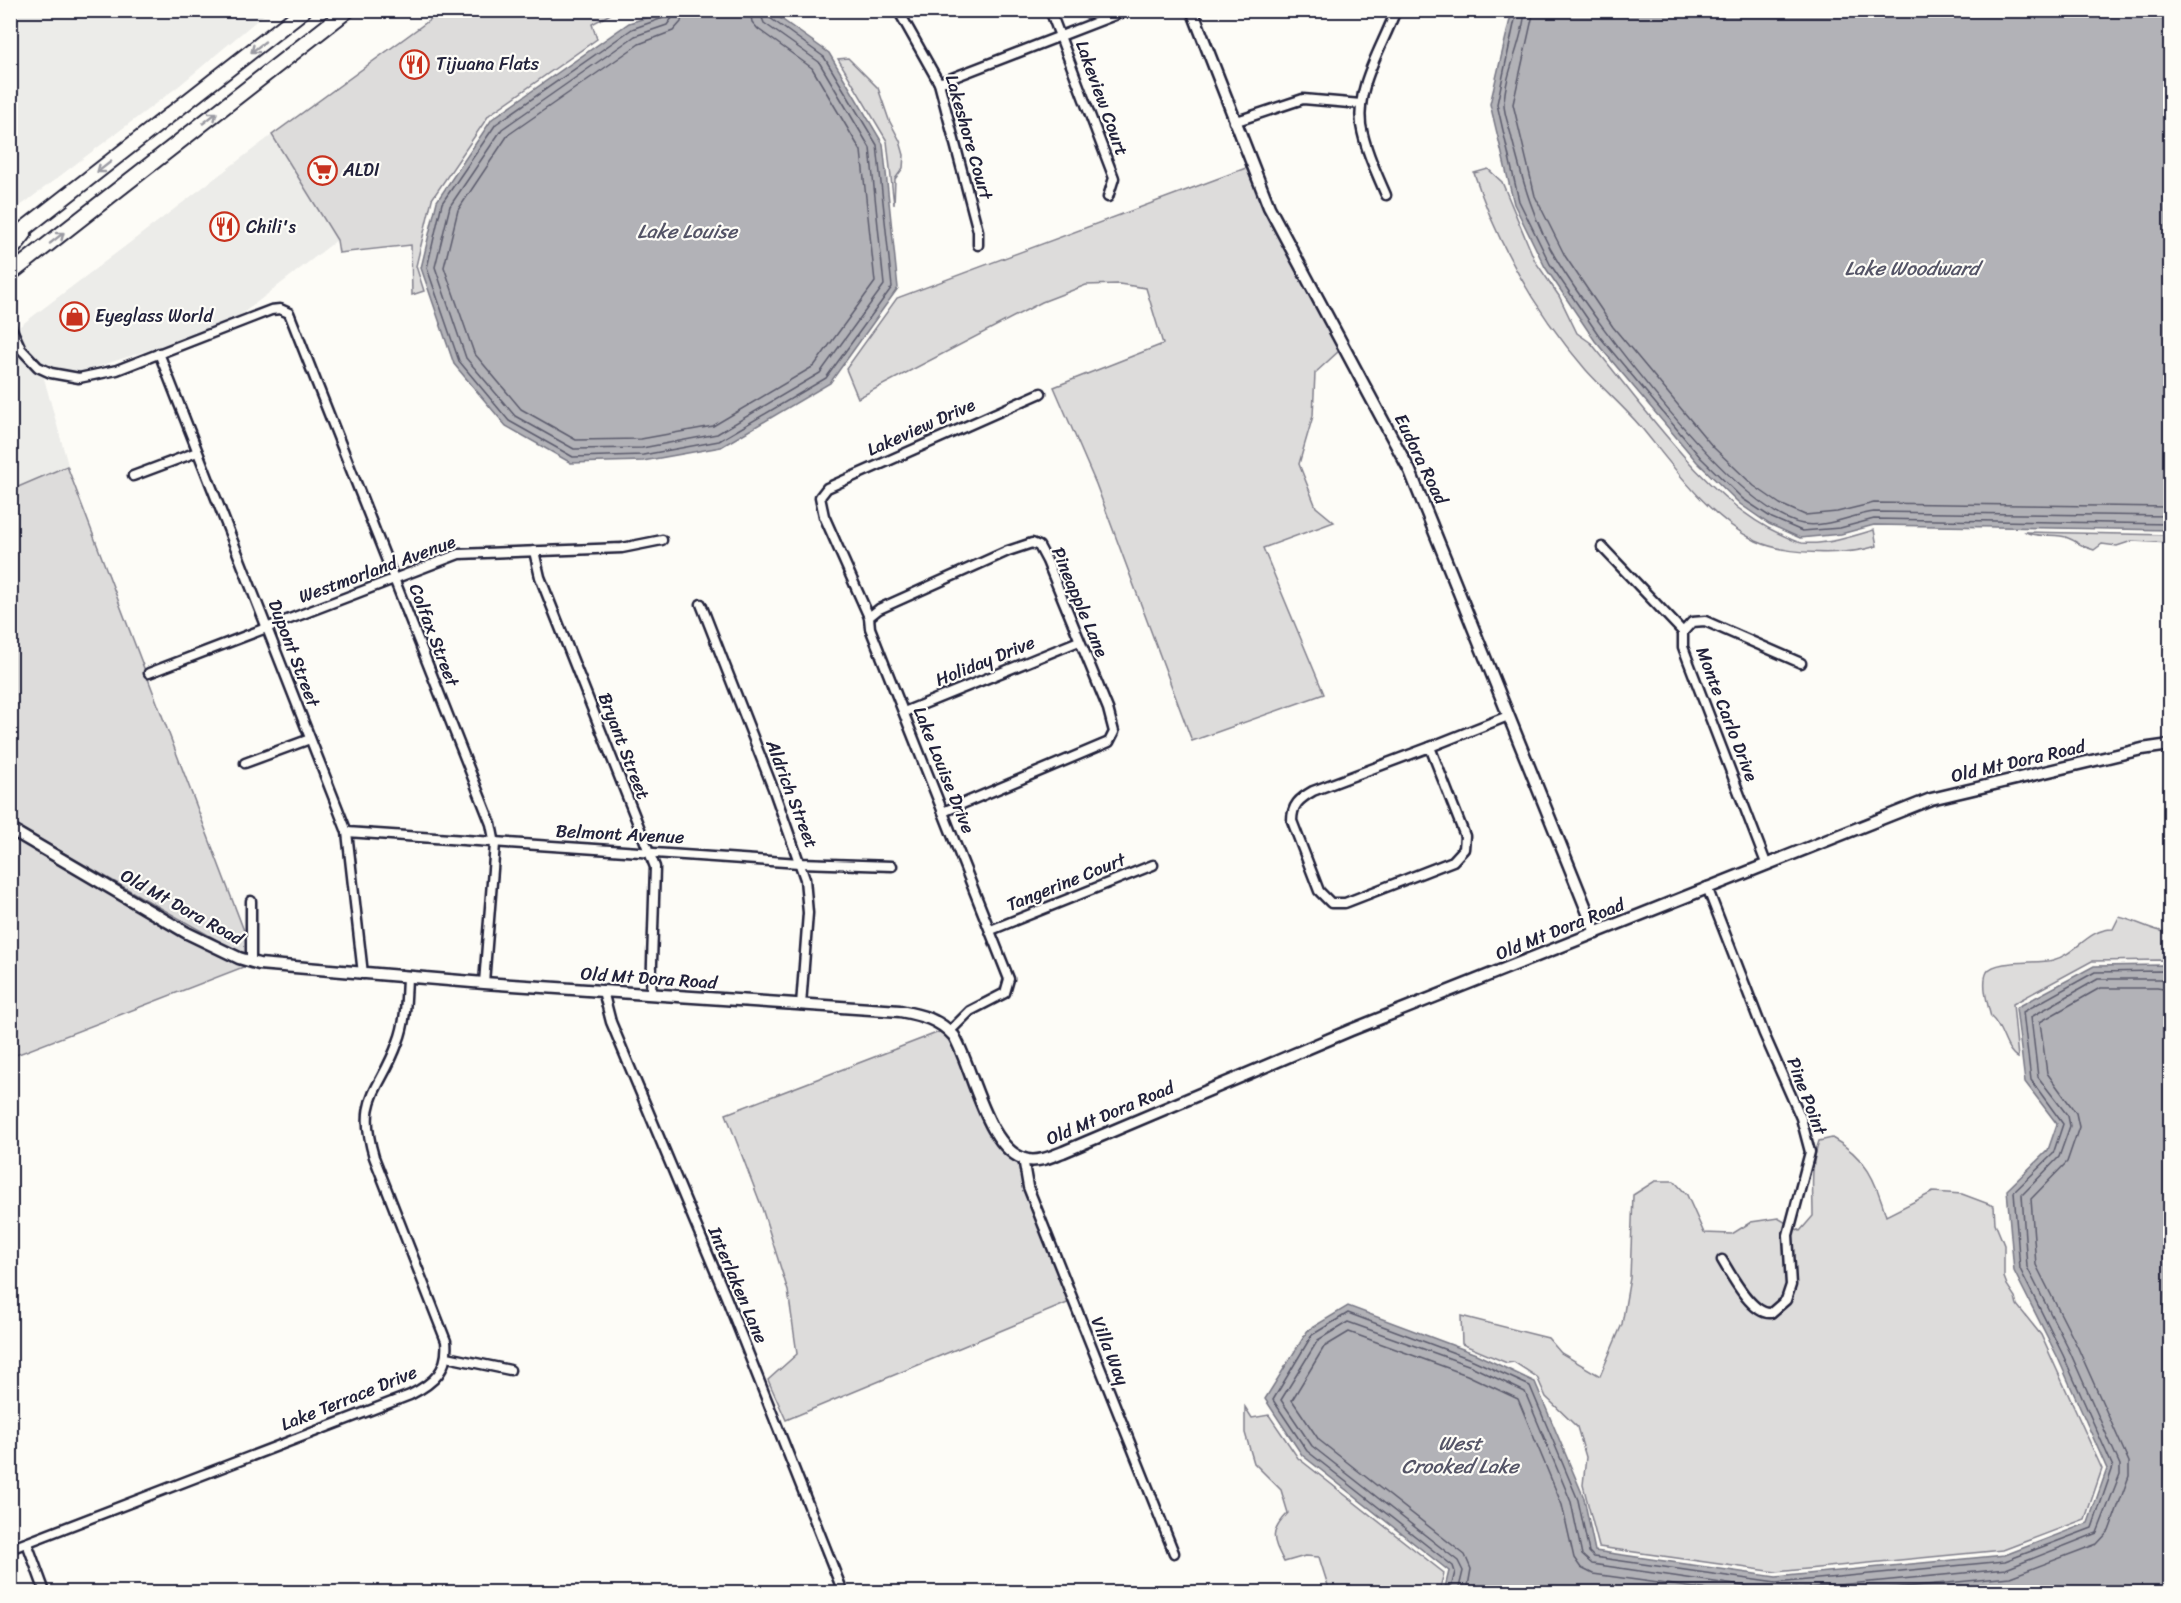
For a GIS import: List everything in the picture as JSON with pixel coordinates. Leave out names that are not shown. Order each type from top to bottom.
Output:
[{"type":"main road","points":[[10,240],[304,10]]},
{"type":"main road","points":[[10,274],[348,10]]},
{"type":"main road","points":[[10,252],[33,222]]},
{"type":"street","name":"Lakeshore Court","points":[[898,10],[939,82],[978,231],[978,245]]},
{"type":"street","name":"Lakeview Court","points":[[1050,10],[1062,36],[1114,178],[1108,197]]},
{"type":"street","points":[[939,82],[1128,10]]},
{"type":"street","name":"Eudora Road","points":[[1192,10],[1269,207],[1410,471],[1596,933]]},
{"type":"street","points":[[1386,195],[1364,137],[1361,104],[1370,72],[1396,10]]},
{"type":"street","points":[[1234,122],[1303,99],[1361,104]]},
{"type":"street","name":"Colfax Street","points":[[159,353],[271,309],[286,311],[295,323],[486,808],[495,844],[484,983]]},
{"type":"street","points":[[10,325],[30,360],[51,374],[70,377],[93,376],[117,370],[159,353]]},
{"type":"street","name":"Dupont Street","points":[[159,353],[347,832],[363,974]]},
{"type":"street","name":"Lakeview Drive","points":[[820,497],[827,488],[1041,393]]},
{"type":"street","points":[[133,476],[197,452]]},
{"type":"street","name":"Lake Louise Drive","points":[[820,497],[824,516],[870,617],[870,628],[1009,979],[1006,990],[969,1011],[950,1031]]},
{"type":"street","name":"Westmorland Avenue","points":[[149,673],[459,554],[622,548],[662,540]]},
{"type":"street","name":"Pineapple Lane","points":[[870,617],[890,604],[1008,551],[1032,543],[1039,546],[1047,561],[1108,709],[1114,732],[1109,742],[943,812]]},
{"type":"street","points":[[1602,547],[1683,632]]},
{"type":"street","name":"Bryant Street","points":[[534,551],[540,577],[655,867],[651,994]]},
{"type":"street","name":"Aldrich Street","points":[[701,604],[800,863],[808,892],[801,1005]]},
{"type":"street","name":"Monte Carlo Drive","points":[[1766,863],[1683,647],[1683,632],[1692,622],[1705,621],[1801,663]]},
{"type":"street","name":"Holiday Drive","points":[[904,712],[1079,641]]},
{"type":"street","points":[[1430,747],[1465,836],[1461,855],[1453,861],[1345,903],[1331,903],[1319,891],[1292,821],[1293,809],[1303,797],[1312,791],[1508,716]]},
{"type":"street","points":[[245,763],[310,739]]},
{"type":"street","name":"Old Mt Dora Road","points":[[1023,1158],[1044,1159],[1064,1152],[1330,1039],[1931,799],[2157,746],[2170,745]]},
{"type":"street","name":"Old Mt Dora Road","points":[[10,829],[187,933],[251,962],[363,974],[900,1011],[934,1020],[950,1031]]},
{"type":"street","name":"Belmont Avenue","points":[[347,832],[495,844],[800,863],[892,866]]},
{"type":"street","name":"Tangerine Court","points":[[991,930],[1153,865]]},
{"type":"street","name":"Pine Point","points":[[1707,887],[1764,1034],[1801,1118],[1810,1152],[1788,1235],[1791,1285],[1786,1300],[1771,1314],[1761,1312],[1734,1281],[1722,1260]]},
{"type":"street","points":[[251,901],[251,962]]},
{"type":"street","points":[[407,977],[402,1031],[370,1099],[367,1127],[374,1157],[437,1314],[446,1341],[447,1357],[510,1370]]},
{"type":"street","name":"Interlaken Lane","points":[[603,991],[611,1022],[726,1297],[843,1593]]},
{"type":"street","points":[[950,1031],[960,1046],[998,1137],[1013,1153],[1023,1158]]},
{"type":"street","name":"Villa Way","points":[[1023,1158],[1028,1187],[1174,1553]]},
{"type":"street","name":"Lake Terrace Drive","points":[[10,1549],[410,1395],[435,1380],[447,1357]]},
{"type":"street","points":[[27,1543],[45,1593]]},
{"type":"shaded area","points":[[11,10],[268,11],[180,85],[11,213]]},
{"type":"shaded area","points":[[442,11],[616,11],[592,24],[597,39],[489,115],[432,199],[416,266],[424,291],[412,295],[411,245],[339,253],[337,240],[272,135]]},
{"type":"shaded area","points":[[848,58],[878,88],[889,120],[900,141],[904,155],[903,168],[895,179],[894,205],[887,141],[838,59]]},
{"type":"shaded area","points":[[272,135],[337,240],[229,324],[72,375],[50,371],[40,364],[73,483],[67,466],[11,490],[10,319],[16,329]]},
{"type":"shaded area","points":[[1246,168],[1291,262],[1340,350],[1315,373],[1313,416],[1299,464],[1316,507],[1334,522],[1263,548],[1324,694],[1192,741],[1096,484],[1054,387],[1163,344],[1146,288],[1119,284],[1086,285],[1042,302],[858,398],[846,369],[897,298]]},
{"type":"shaded area","points":[[1488,169],[1502,182],[1535,261],[1559,296],[1577,333],[1591,343],[1654,422],[1702,476],[1753,519],[1794,541],[1829,542],[1874,530],[1877,546],[1833,553],[1769,546],[1739,531],[1707,505],[1633,419],[1586,370],[1535,301],[1507,252],[1474,173]]},
{"type":"shaded area","points":[[67,466],[254,957],[231,948],[11,823],[11,490]]},
{"type":"shaded area","points":[[2026,532],[2170,535],[2170,543],[2132,541],[2117,546],[2102,544],[2094,550],[2063,536],[2036,535]]},
{"type":"shaded area","points":[[11,836],[185,939],[246,966],[11,1057]]},
{"type":"shaded area","points":[[2119,917],[2170,933],[2170,963],[2163,960],[2092,961],[2013,1004],[2018,1058],[2010,1050],[1999,1027],[1991,1017],[1985,988],[1987,972],[1998,965],[2046,961],[2061,957],[2096,933],[2113,929]]},
{"type":"shaded area","points":[[942,1031],[954,1047],[992,1137],[1004,1151],[1020,1163],[1077,1299],[786,1420],[768,1380],[797,1354],[788,1291],[761,1205],[726,1114]]},
{"type":"shaded area","points":[[1832,1138],[1853,1153],[1868,1171],[1878,1191],[1886,1216],[1933,1192],[1962,1194],[1994,1206],[1995,1223],[2004,1245],[2004,1277],[2007,1285],[2017,1305],[2041,1335],[2102,1469],[2085,1519],[2003,1550],[1776,1572],[1599,1547],[1583,1485],[1586,1457],[1577,1427],[1546,1397],[1537,1377],[1514,1362],[1507,1363],[1462,1344],[1461,1316],[1548,1338],[1561,1353],[1600,1376],[1622,1324],[1630,1278],[1633,1195],[1655,1181],[1674,1181],[1687,1195],[1704,1233],[1732,1234],[1751,1222],[1778,1218],[1800,1231],[1813,1216],[1813,1169],[1819,1141]]},
{"type":"shaded area","points":[[1245,1407],[1252,1418],[1269,1415],[1298,1458],[1444,1573],[1439,1592],[1330,1592],[1319,1557],[1305,1556],[1284,1562],[1274,1536],[1288,1513],[1281,1490],[1254,1463],[1245,1433]]},
{"type":"water","name":"Lake Louise","points":[[668,11],[770,11],[829,53],[883,144],[898,288],[830,383],[721,447],[643,461],[571,463],[506,426],[454,364],[421,268],[437,201],[492,119],[629,23]]},
{"type":"water","name":"Lake Woodward","points":[[1512,11],[2170,11],[2170,530],[1874,525],[1841,534],[1800,538],[1769,524],[1740,504],[1697,462],[1595,341],[1545,267],[1514,204],[1490,104]]},
{"type":"water","name":"West Crooked Lake","points":[[2163,965],[2170,969],[2170,1592],[1444,1592],[1449,1571],[1302,1455],[1265,1399],[1308,1330],[1348,1306],[1476,1354],[1535,1382],[1584,1498],[1595,1551],[1776,1577],[2005,1555],[2088,1523],[2107,1469],[2058,1358],[2014,1271],[2007,1190],[2048,1150],[2057,1124],[2025,1082],[2016,1008],[2094,966]]},
{"type":"place","name":"Tijuana Flats","points":[[415,64]]},
{"type":"place","name":"ALDI","points":[[322,170]]},
{"type":"place","name":"Chili's","points":[[225,227]]},
{"type":"place","name":"Eyeglass World","points":[[74,316]]}]
